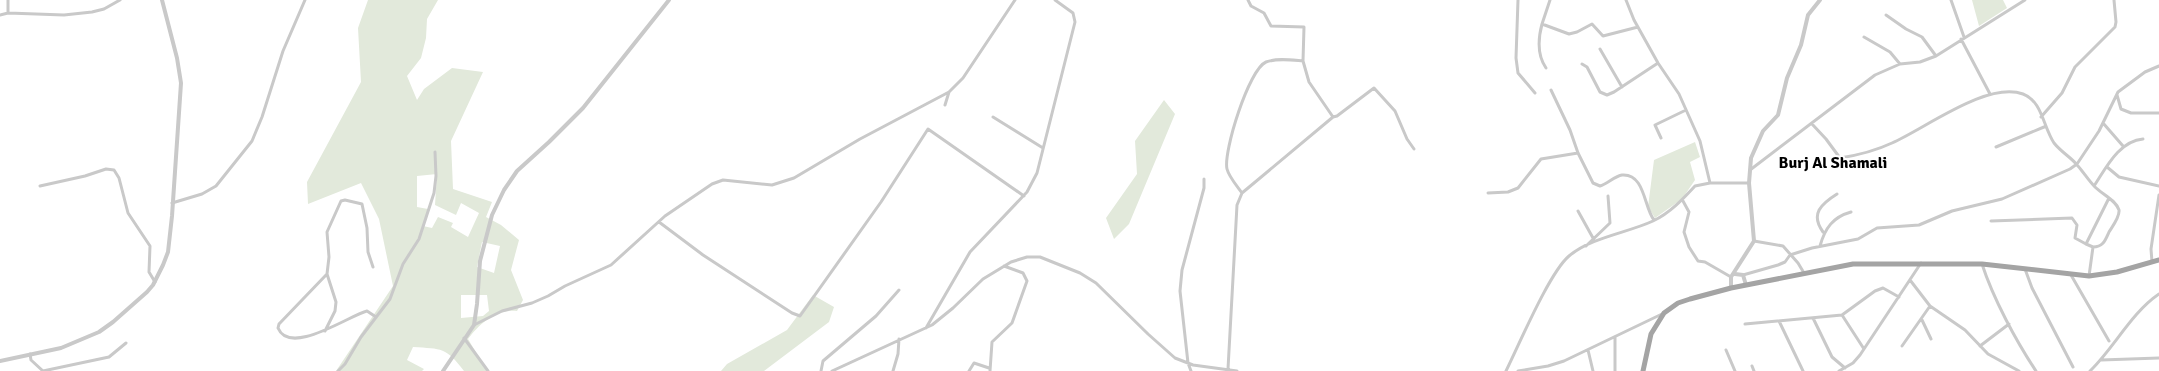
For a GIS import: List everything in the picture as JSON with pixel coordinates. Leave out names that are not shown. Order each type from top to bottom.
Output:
[{"type":"main road","points":[[1643,371],[1651,334],[1664,313],[1678,303],[1731,288],[1853,264],[1982,264],[2090,276],[2117,272],[2159,260]]},
{"type":"street","points":[[8,0],[8,13]]},
{"type":"street","points":[[0,15],[8,13],[64,15],[92,12],[104,9],[120,0]]},
{"type":"street","points":[[0,361],[74,344],[99,332],[125,311],[155,282],[168,252],[180,73],[162,0]]},
{"type":"street","points":[[172,203],[202,194],[216,186],[252,141],[262,117],[283,51],[305,0]]},
{"type":"street","points":[[474,325],[480,261],[492,215],[504,190],[517,171],[550,142],[583,108],[669,0]]},
{"type":"street","points":[[443,371],[474,325],[502,311],[532,303],[548,296],[565,286],[611,265],[659,222],[712,184],[723,180],[772,185],[794,178],[860,139],[949,92],[963,78],[1015,0]]},
{"type":"street","points":[[926,328],[970,252],[1024,196],[1037,174],[1075,22],[1073,13],[1055,0]]},
{"type":"street","points":[[1248,0],[1251,6],[1264,13],[1271,26],[1304,27],[1303,61],[1309,82],[1333,117]]},
{"type":"street","points":[[1518,0],[1516,58],[1518,73],[1535,93]]},
{"type":"street","points":[[1546,68],[1542,62],[1540,49],[1542,24],[1550,0]]},
{"type":"street","points":[[1626,0],[1638,27],[1658,63],[1679,94],[1704,152],[1710,183]]},
{"type":"street","points":[[1731,277],[1735,274],[1744,254],[1754,242],[1749,183],[1751,158],[1759,139],[1778,115],[1787,78],[1801,45],[1808,15],[1820,0]]},
{"type":"street","points":[[1951,0],[1963,38],[1990,94]]},
{"type":"street","points":[[1750,170],[1812,124],[1874,74],[1900,64],[1920,62],[1936,56],[1963,38],[1989,24],[2024,0]]},
{"type":"street","points":[[2041,117],[2062,93],[2075,67],[2115,27],[2114,0]]},
{"type":"street","points":[[1886,15],[1906,29],[1922,37],[1936,56]]},
{"type":"street","points":[[1542,24],[1569,34],[1577,32],[1592,24],[1603,36],[1638,27]]},
{"type":"street","points":[[1864,37],[1890,52],[1900,64]]},
{"type":"street","points":[[1600,49],[1622,87]]},
{"type":"street","points":[[1242,193],[1227,169],[1230,143],[1249,84],[1260,67],[1266,62],[1280,60],[1303,61]]},
{"type":"street","points":[[1582,64],[1587,67],[1600,92],[1604,94],[1611,94],[1658,63]]},
{"type":"street","points":[[1735,274],[1743,275],[1778,265],[1784,262],[1790,255],[1820,246],[1853,240],[1877,228],[1919,225],[1952,211],[2002,199],[2077,164],[2103,123],[2123,86],[2159,66]]},
{"type":"street","points":[[1228,369],[1237,204],[1242,193],[1333,117],[1337,116],[1374,88],[1395,111],[1407,138],[1414,149]]},
{"type":"street","points":[[1551,90],[1570,130],[1578,153],[1595,185],[1603,185],[1622,175],[1629,177],[1640,185],[1648,211],[1654,220]]},
{"type":"street","points":[[945,105],[949,92]]},
{"type":"street","points":[[1812,124],[1826,139],[1836,155],[1840,158],[1853,156],[1893,143],[1973,100],[1990,94],[2024,94],[2035,101],[2044,126],[2061,151],[2077,164],[2094,186],[2109,198],[2118,209],[2118,214],[2104,243],[2100,246],[2093,247],[2075,238],[2077,225],[2072,218],[1991,221]]},
{"type":"street","points":[[2117,95],[2121,109],[2127,112],[2159,113]]},
{"type":"street","points":[[1661,138],[1655,125],[1686,110]]},
{"type":"street","points":[[992,117],[1043,148]]},
{"type":"street","points":[[2103,123],[2123,146]]},
{"type":"street","points":[[1996,147],[2044,126]]},
{"type":"street","points":[[659,222],[709,259],[792,313],[800,316],[881,202],[928,129],[1024,196]]},
{"type":"street","points":[[2094,186],[2123,146],[2137,139],[2143,139]]},
{"type":"street","points":[[338,371],[345,364],[361,337],[392,295],[403,264],[418,242],[434,193],[436,176],[435,152]]},
{"type":"street","points":[[1488,193],[1508,192],[1518,188],[1541,159],[1578,153]]},
{"type":"street","points":[[2107,167],[2119,177],[2159,186]]},
{"type":"street","points":[[40,186],[85,176],[106,169],[114,170],[119,178],[128,213],[150,246],[149,272],[155,282]]},
{"type":"street","points":[[1191,371],[1188,363],[1180,291],[1182,270],[1204,188],[1204,179]]},
{"type":"street","points":[[1506,371],[1561,265],[1569,256],[1585,247],[1654,220],[1683,201],[1695,186],[1710,183],[1749,183]]},
{"type":"street","points":[[1823,232],[1818,223],[1819,209],[1823,204],[1837,194]]},
{"type":"street","points":[[2152,262],[2150,249],[2159,195]]},
{"type":"street","points":[[1585,247],[1610,221],[1608,196]]},
{"type":"street","points":[[2086,244],[2109,198]]},
{"type":"street","points":[[325,331],[335,311],[336,302],[327,274],[329,257],[327,232],[339,203],[345,200],[362,204],[367,228],[368,252],[373,267]]},
{"type":"street","points":[[1683,201],[1690,212],[1684,232],[1693,256],[1698,262],[1705,262],[1731,277]]},
{"type":"street","points":[[1578,211],[1593,238]]},
{"type":"street","points":[[1820,246],[1823,232],[1839,215],[1851,212]]},
{"type":"street","points":[[1754,242],[1779,245],[1790,255],[1804,273]]},
{"type":"street","points":[[2090,276],[2093,247]]},
{"type":"street","points":[[832,371],[899,339],[926,328],[942,317],[983,279],[1004,266],[1021,258],[1040,257],[1080,273],[1106,290],[1122,309],[1175,358],[1188,363],[1237,371]]},
{"type":"street","points":[[1839,371],[1856,360],[1921,263]]},
{"type":"street","points":[[1982,264],[1986,278],[2009,324],[2036,371]]},
{"type":"street","points":[[969,371],[974,363],[990,369],[992,342],[1012,323],[1027,281],[1023,273],[1004,266]]},
{"type":"street","points":[[2025,269],[2032,288],[2073,367]]},
{"type":"street","points":[[327,274],[279,324],[278,328],[284,335],[300,338],[325,331],[360,313],[367,311],[376,317]]},
{"type":"street","points":[[1743,275],[1746,285]]},
{"type":"street","points":[[2071,275],[2109,341]]},
{"type":"street","points":[[1731,277],[1731,288]]},
{"type":"street","points":[[1910,280],[1930,306],[1965,330],[1994,358],[2019,371]]},
{"type":"street","points":[[1745,324],[1842,315],[1879,289],[1890,290],[1899,297]]},
{"type":"street","points":[[821,371],[823,361],[876,316],[899,290]]},
{"type":"street","points":[[2090,371],[2101,360],[2133,320],[2159,294]]},
{"type":"street","points":[[1902,346],[1922,320],[1930,306]]},
{"type":"street","points":[[1518,371],[1548,366],[1588,350],[1664,313]]},
{"type":"street","points":[[1842,315],[1864,349]]},
{"type":"street","points":[[1812,318],[1832,357],[1845,368]]},
{"type":"street","points":[[1922,320],[1931,340]]},
{"type":"street","points":[[1779,321],[1803,371]]},
{"type":"street","points":[[1980,346],[2009,324]]},
{"type":"street","points":[[1615,337],[1615,371]]},
{"type":"street","points":[[464,338],[488,371]]},
{"type":"street","points":[[893,371],[898,354],[899,339]]},
{"type":"street","points":[[30,354],[31,360],[43,371],[109,357],[126,343]]},
{"type":"street","points":[[1588,350],[1593,371]]},
{"type":"street","points":[[1726,350],[1735,371]]},
{"type":"street","points":[[2101,360],[2159,358]]},
{"type":"street","points":[[1752,366],[1754,371]]},
{"type":"shaded area","points":[[368,0],[438,0],[427,19],[426,38],[421,58],[407,76],[417,100],[424,89],[452,68],[483,72],[451,141],[453,189],[492,202],[486,217],[501,225],[519,240],[511,270],[523,300],[517,311],[502,312],[489,318],[468,339],[487,371],[464,371],[448,353],[437,349],[413,347],[407,360],[424,369],[422,371],[336,371],[393,286],[379,219],[361,183],[308,204],[307,182],[361,82],[358,28]],"holes":[[[437,174],[435,205],[456,215],[461,203],[479,213],[468,237],[451,227],[453,223],[438,217],[432,228],[423,226],[428,209],[417,207],[417,176]],[[482,242],[500,246],[494,273],[477,267]],[[461,295],[487,295],[489,311],[483,316],[461,318]]]},
{"type":"shaded area","points":[[1972,0],[2003,0],[2007,8],[1979,26]]},
{"type":"shaded area","points":[[1164,100],[1175,114],[1129,224],[1114,239],[1106,218],[1137,174],[1135,141]]},
{"type":"shaded area","points":[[1695,142],[1700,157],[1690,162],[1695,180],[1682,199],[1655,218],[1648,207],[1654,160]]},
{"type":"shaded area","points":[[813,295],[834,307],[829,322],[764,371],[721,371],[727,364],[787,330]]},
{"type":"district","name":"Burj Al Shamali","points":[[1833,162]]}]
